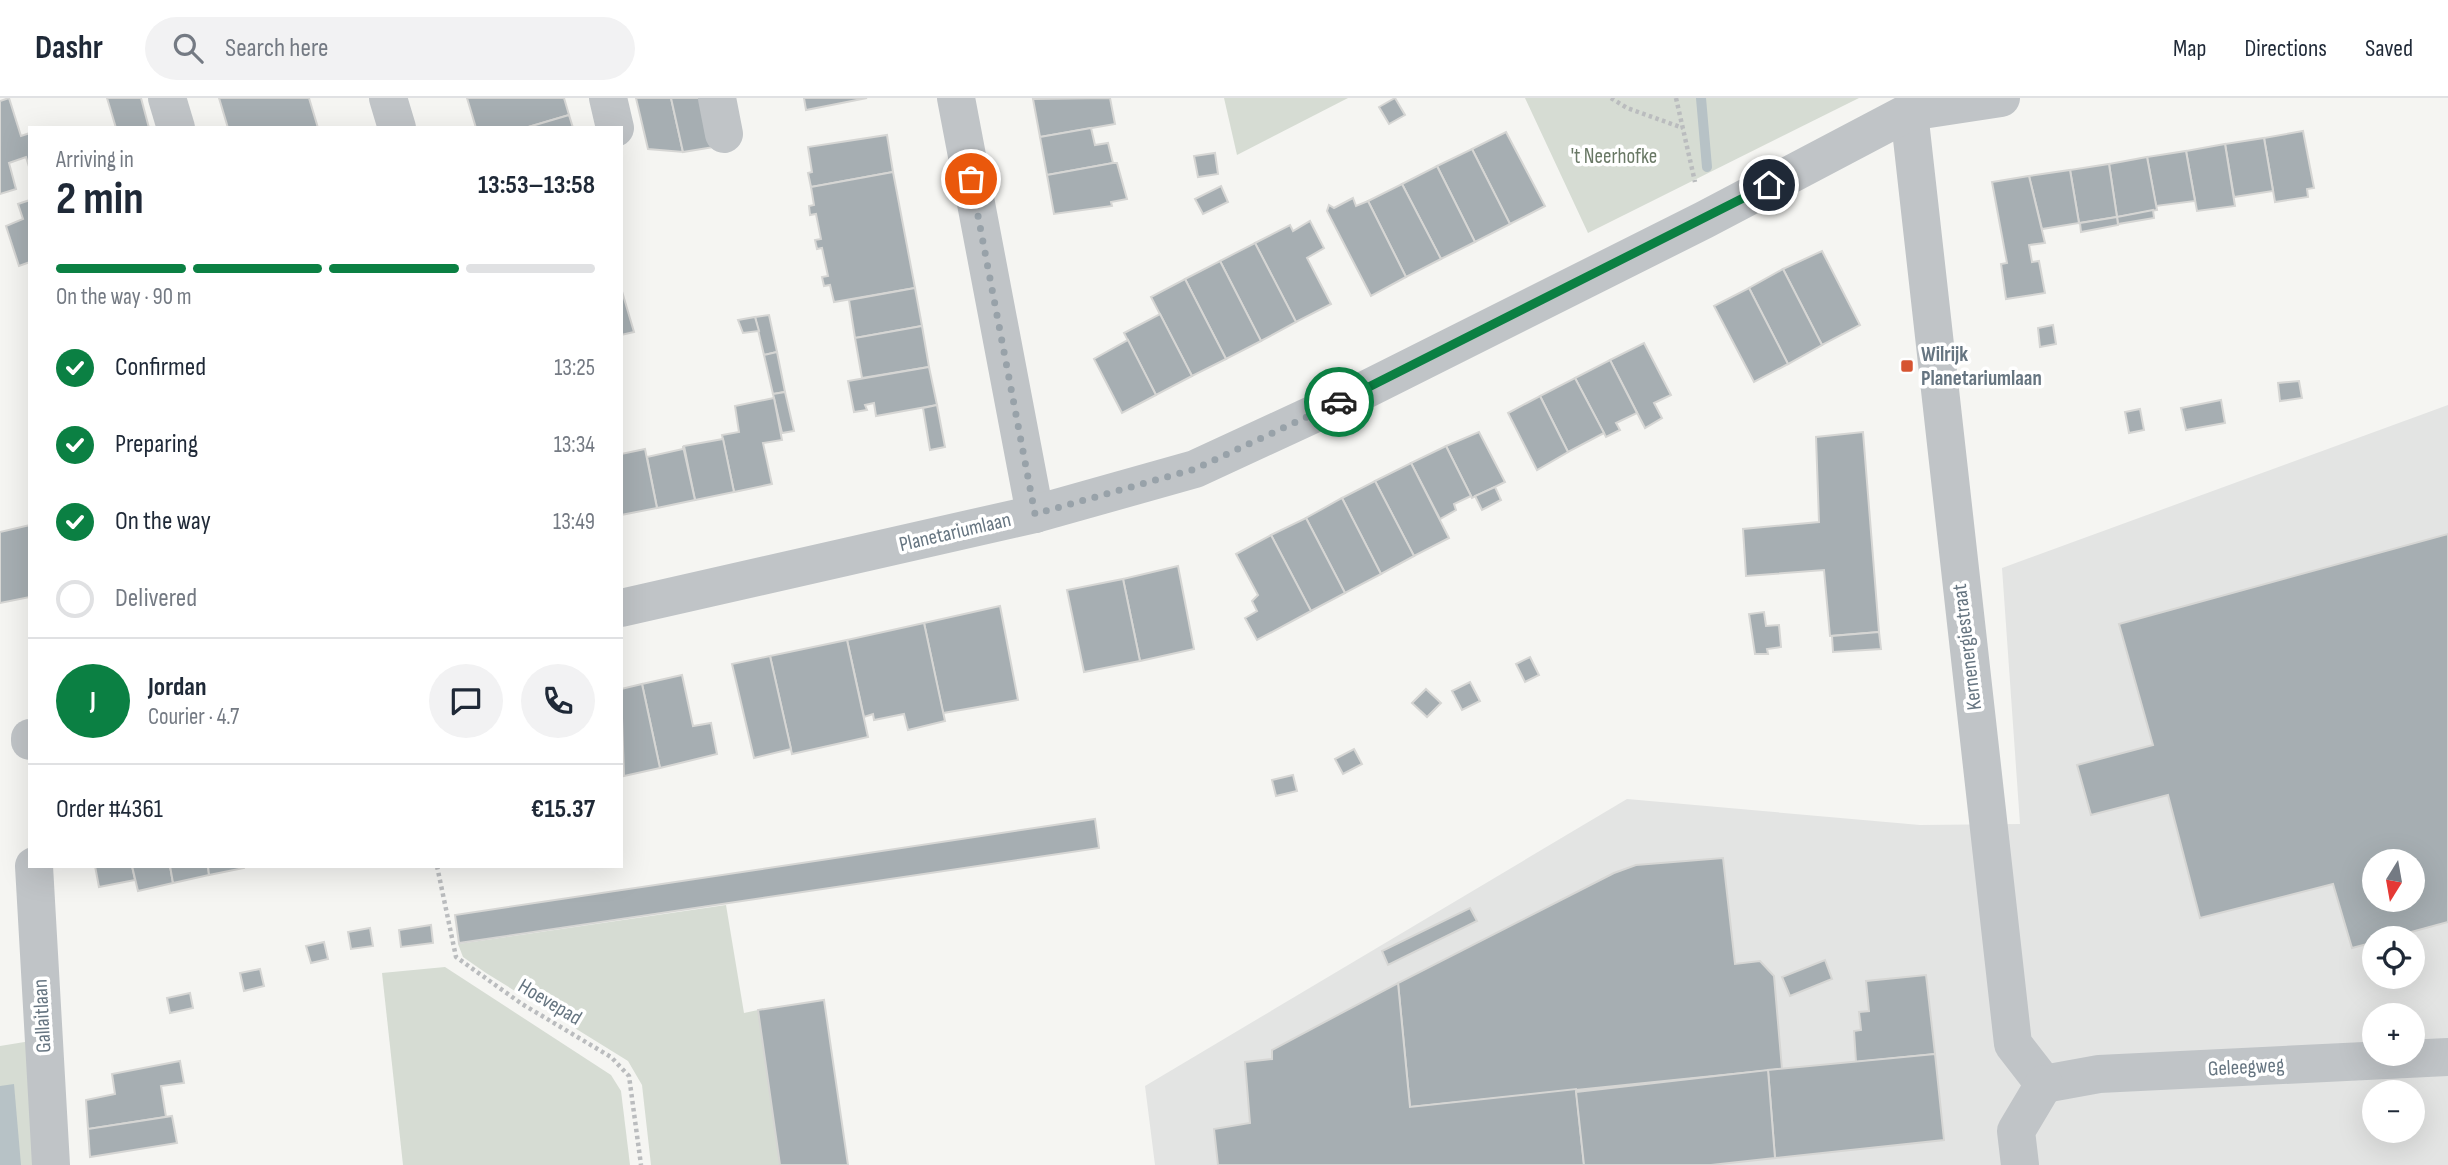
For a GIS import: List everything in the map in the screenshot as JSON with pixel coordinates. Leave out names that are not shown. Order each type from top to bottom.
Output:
[{"type":"street","points":[[167,98],[175,126]]},
{"type":"street","points":[[388,98],[396,126]]},
{"type":"street","points":[[608,98],[615,126]]},
{"type":"street","points":[[956,98],[1035,514]]},
{"type":"street","name":"Planetariumlaan","points":[[623,608],[1035,514],[1195,469],[1355,395],[1704,220],[1909,112],[2001,98]]},
{"type":"street","name":"Kernenergiestraat","points":[[1909,112],[2013,1044],[2044,1084]]},
{"type":"street","name":"Gallaitlaan","points":[[34,868],[51,1165]]},
{"type":"street","name":"Geleegweg","points":[[2044,1084],[2099,1074],[2448,1057]]},
{"type":"street","points":[[2020,1165],[2016,1131],[2044,1084]]},
{"type":"path","points":[[1611,98],[1627,108],[1683,128]]},
{"type":"path","points":[[1676,98],[1704,220]]},
{"type":"path","name":"Hoevepad","points":[[437,868],[456,957],[522,1004],[611,1057],[629,1076],[641,1165]]},
{"type":"shaded area","points":[[2448,405],[2448,1165],[1155,1165],[1145,1086],[1627,799],[1920,825],[2020,824],[2002,568]]},
{"type":"shaded area","points":[[14,1084],[21,1165],[0,1165],[0,1086]]},
{"type":"green space","points":[[1224,98],[1348,98],[1237,155]]},
{"type":"green space","name":"'t Neerhofke","points":[[1525,98],[1859,98],[1588,233]]},
{"type":"green space","points":[[726,905],[744,1013],[758,1010],[780,1165],[651,1165],[642,1085],[628,1061],[486,973],[463,957],[458,944]]},
{"type":"green space","points":[[445,967],[611,1075],[621,1091],[630,1165],[403,1165],[382,973]]},
{"type":"green space","points":[[43,1039],[49,1165],[0,1165],[0,1046]]},
{"type":"building","points":[[9,98],[21,136],[28,134],[28,164],[26,157],[9,163],[16,189],[0,194],[0,101]]},
{"type":"building","points":[[107,98],[141,98],[148,126],[115,126]]},
{"type":"building","points":[[219,98],[309,98],[317,126],[227,126]]},
{"type":"building","points":[[467,98],[564,98],[569,115],[532,126],[475,126]]},
{"type":"building","points":[[636,98],[671,98],[683,152],[648,149]]},
{"type":"building","points":[[671,98],[703,98],[714,147],[683,152]]},
{"type":"building","points":[[804,98],[867,98],[806,110]]},
{"type":"building","points":[[1110,98],[1115,124],[1040,137],[1033,99]]},
{"type":"building","points":[[1395,98],[1405,115],[1389,124],[1379,107]]},
{"type":"building","points":[[569,115],[572,126],[532,126]]},
{"type":"building","points":[[1091,128],[1095,145],[1108,143],[1113,163],[1047,175],[1040,137]]},
{"type":"building","points":[[2303,131],[2314,188],[2307,189],[2308,197],[2275,202],[2264,138]]},
{"type":"building","points":[[1506,132],[1545,206],[1510,224],[1472,149]]},
{"type":"building","points":[[887,135],[893,172],[811,187],[808,173],[812,172],[808,147]]},
{"type":"building","points":[[2264,138],[2273,191],[2234,197],[2225,144]]},
{"type":"building","points":[[2225,144],[2235,206],[2197,211],[2186,151]]},
{"type":"building","points":[[1472,149],[1510,224],[1475,242],[1437,166]]},
{"type":"building","points":[[2186,151],[2195,201],[2156,206],[2147,157]]},
{"type":"building","points":[[1215,153],[1218,174],[1198,177],[1194,156]]},
{"type":"building","points":[[2147,157],[2157,210],[2117,217],[2109,164]]},
{"type":"building","points":[[1117,163],[1127,199],[1111,202],[1112,206],[1054,214],[1047,175]]},
{"type":"building","points":[[2109,164],[2117,217],[2079,223],[2070,170]]},
{"type":"building","points":[[1437,166],[1475,242],[1441,259],[1402,184]]},
{"type":"building","points":[[2070,170],[2079,223],[2042,229],[2029,176]]},
{"type":"building","points":[[893,172],[915,288],[834,302],[830,285],[824,286],[822,277],[828,276],[822,248],[817,249],[815,240],[821,239],[816,214],[810,215],[809,206],[814,205],[811,187]]},
{"type":"building","points":[[2029,176],[2045,243],[2029,245],[2032,262],[2039,261],[2045,293],[2006,299],[2001,264],[2007,263],[1992,182]]},
{"type":"building","points":[[1402,184],[1441,259],[1406,277],[1368,201]]},
{"type":"building","points":[[1221,186],[1228,202],[1203,214],[1195,199]]},
{"type":"building","points":[[1353,198],[1356,206],[1368,201],[1406,277],[1371,296],[1327,211],[1329,205],[1334,208]]},
{"type":"building","points":[[28,201],[28,263],[19,266],[6,226],[23,219],[18,204]]},
{"type":"building","points":[[2153,210],[2154,218],[2118,224],[2117,217]]},
{"type":"building","points":[[2117,217],[2118,225],[2081,232],[2080,223]]},
{"type":"building","points":[[1310,221],[1324,248],[1307,258],[1331,304],[1296,322],[1255,243],[1290,225],[1293,231]]},
{"type":"building","points":[[1255,243],[1296,322],[1261,341],[1220,261]]},
{"type":"building","points":[[1822,251],[1860,325],[1822,345],[1783,269]]},
{"type":"building","points":[[1220,261],[1261,341],[1226,359],[1185,279]]},
{"type":"building","points":[[1783,269],[1822,345],[1788,364],[1749,288]]},
{"type":"building","points":[[1185,279],[1226,359],[1192,376],[1151,297]]},
{"type":"building","points":[[915,288],[922,326],[855,338],[849,300]]},
{"type":"building","points":[[1749,288],[1788,364],[1754,382],[1714,306]]},
{"type":"building","points":[[623,295],[634,332],[623,335]]},
{"type":"building","points":[[1160,314],[1192,376],[1156,395],[1124,333]]},
{"type":"building","points":[[769,315],[777,352],[764,355],[755,317]]},
{"type":"building","points":[[755,317],[759,331],[743,333],[738,320]]},
{"type":"building","points":[[2053,325],[2056,344],[2040,347],[2038,328]]},
{"type":"building","points":[[922,326],[929,367],[862,378],[855,338]]},
{"type":"building","points":[[1128,340],[1156,395],[1122,413],[1094,359]]},
{"type":"building","points":[[1644,343],[1671,395],[1654,403],[1662,418],[1645,428],[1610,360]]},
{"type":"building","points":[[777,352],[785,392],[773,394],[764,355]]},
{"type":"building","points":[[1610,360],[1637,413],[1616,423],[1620,430],[1606,437],[1575,378]]},
{"type":"building","points":[[929,367],[937,405],[876,416],[874,403],[865,405],[867,410],[854,412],[848,381]]},
{"type":"building","points":[[1575,378],[1604,433],[1568,452],[1540,396]]},
{"type":"building","points":[[2299,381],[2302,398],[2280,401],[2278,383]]},
{"type":"building","points":[[785,392],[794,431],[782,433],[773,394]]},
{"type":"building","points":[[1540,396],[1568,452],[1537,470],[1508,413]]},
{"type":"building","points":[[774,398],[782,440],[763,443],[772,484],[734,492],[722,435],[739,432],[735,406]]},
{"type":"building","points":[[2221,400],[2225,423],[2186,430],[2181,408]]},
{"type":"building","points":[[937,405],[945,447],[930,450],[923,408]]},
{"type":"building","points":[[2140,409],[2144,430],[2129,433],[2125,412]]},
{"type":"building","points":[[1479,432],[1505,482],[1472,498],[1446,446]]},
{"type":"building","points":[[1863,432],[1879,632],[1830,636],[1824,570],[1746,576],[1743,529],[1819,522],[1816,437]]},
{"type":"building","points":[[723,439],[734,492],[695,500],[684,446]]},
{"type":"building","points":[[683,446],[695,500],[657,508],[647,457],[683,449]]},
{"type":"building","points":[[1446,446],[1471,496],[1454,504],[1456,510],[1440,519],[1411,463]]},
{"type":"building","points":[[645,449],[657,508],[623,515],[623,454]]},
{"type":"building","points":[[1411,463],[1449,538],[1414,556],[1375,481]]},
{"type":"building","points":[[1375,481],[1414,556],[1381,574],[1342,498]]},
{"type":"building","points":[[1495,487],[1501,500],[1482,510],[1475,496]]},
{"type":"building","points":[[1342,498],[1381,574],[1345,593],[1306,518]]},
{"type":"building","points":[[1306,518],[1345,593],[1311,611],[1271,535]]},
{"type":"building","points":[[28,525],[28,597],[0,603],[0,532]]},
{"type":"building","points":[[2448,534],[2448,922],[2425,928],[2425,926],[2362,926],[2362,945],[2352,948],[2333,884],[2200,918],[2168,795],[2091,815],[2077,765],[2153,745],[2119,624]]},
{"type":"building","points":[[1271,535],[1311,611],[1257,640],[1245,618],[1257,611],[1252,601],[1258,595],[1236,554]]},
{"type":"building","points":[[1178,566],[1194,649],[1140,661],[1123,579]]},
{"type":"building","points":[[1123,579],[1140,661],[1084,672],[1067,590]]},
{"type":"building","points":[[1000,606],[1018,700],[943,713],[924,623]]},
{"type":"building","points":[[1764,612],[1766,626],[1779,625],[1781,647],[1767,649],[1768,654],[1755,654],[1749,614]]},
{"type":"building","points":[[924,623],[945,721],[908,730],[904,714],[874,720],[873,714],[864,717],[847,640]]},
{"type":"building","points":[[1879,632],[1881,649],[1833,652],[1832,636]]},
{"type":"building","points":[[847,640],[868,737],[792,754],[770,656]]},
{"type":"building","points":[[770,656],[791,749],[754,758],[732,664]]},
{"type":"building","points":[[1530,657],[1539,675],[1525,682],[1516,664]]},
{"type":"building","points":[[682,675],[693,726],[711,723],[717,754],[660,768],[642,684]]},
{"type":"building","points":[[1470,682],[1480,701],[1462,710],[1452,691]]},
{"type":"building","points":[[642,684],[660,768],[624,776],[623,689]]},
{"type":"building","points":[[1426,689],[1441,703],[1427,717],[1412,703]]},
{"type":"building","points":[[1354,749],[1362,764],[1343,774],[1335,759]]},
{"type":"building","points":[[1293,775],[1297,791],[1276,796],[1272,780]]},
{"type":"building","points":[[1095,819],[1099,848],[459,943],[455,915]]},
{"type":"building","points":[[1723,858],[1735,964],[1760,961],[1774,976],[1782,1069],[1410,1107],[1398,983],[1614,873],[1636,865]]},
{"type":"building","points":[[95,868],[132,868],[135,880],[99,887]]},
{"type":"building","points":[[132,868],[170,868],[173,883],[138,891]]},
{"type":"building","points":[[170,868],[208,868],[209,875],[173,883]]},
{"type":"building","points":[[208,868],[244,868],[209,875]]},
{"type":"building","points":[[1470,908],[1477,921],[1388,965],[1382,951]]},
{"type":"building","points":[[431,925],[433,943],[401,947],[399,930]]},
{"type":"building","points":[[370,928],[373,946],[351,949],[348,932]]},
{"type":"building","points":[[324,942],[328,959],[311,963],[306,946]]},
{"type":"building","points":[[1825,960],[1832,979],[1790,996],[1782,977]]},
{"type":"building","points":[[260,969],[264,986],[244,991],[240,973]]},
{"type":"building","points":[[1926,975],[1935,1054],[1856,1062],[1854,1031],[1861,1030],[1859,1012],[1869,1011],[1866,981]]},
{"type":"building","points":[[1398,983],[1410,1107],[1576,1089],[1584,1165],[1218,1165],[1214,1129],[1250,1123],[1245,1062],[1272,1059],[1272,1050]]},
{"type":"building","points":[[190,993],[193,1008],[170,1013],[167,998]]},
{"type":"building","points":[[824,1000],[848,1165],[780,1165],[758,1010]]},
{"type":"building","points":[[1935,1054],[1944,1140],[1775,1158],[1768,1070]]},
{"type":"building","points":[[180,1061],[184,1083],[161,1086],[166,1117],[88,1129],[86,1100],[115,1094],[112,1074]]},
{"type":"building","points":[[1768,1070],[1775,1158],[1711,1165],[1584,1165],[1576,1092]]},
{"type":"building","points":[[172,1116],[177,1143],[90,1157],[88,1129]]},
{"type":"waterway","points":[[1701,98],[1707,167]]},
{"type":"way so far","points":[[971,179],[1035,514],[1195,469],[1339,402]]},
{"type":"place","name":"Wilrijk Planetariumlaan","points":[[1907,366]]},
{"type":"route","points":[[1339,402],[1769,185]]}]
